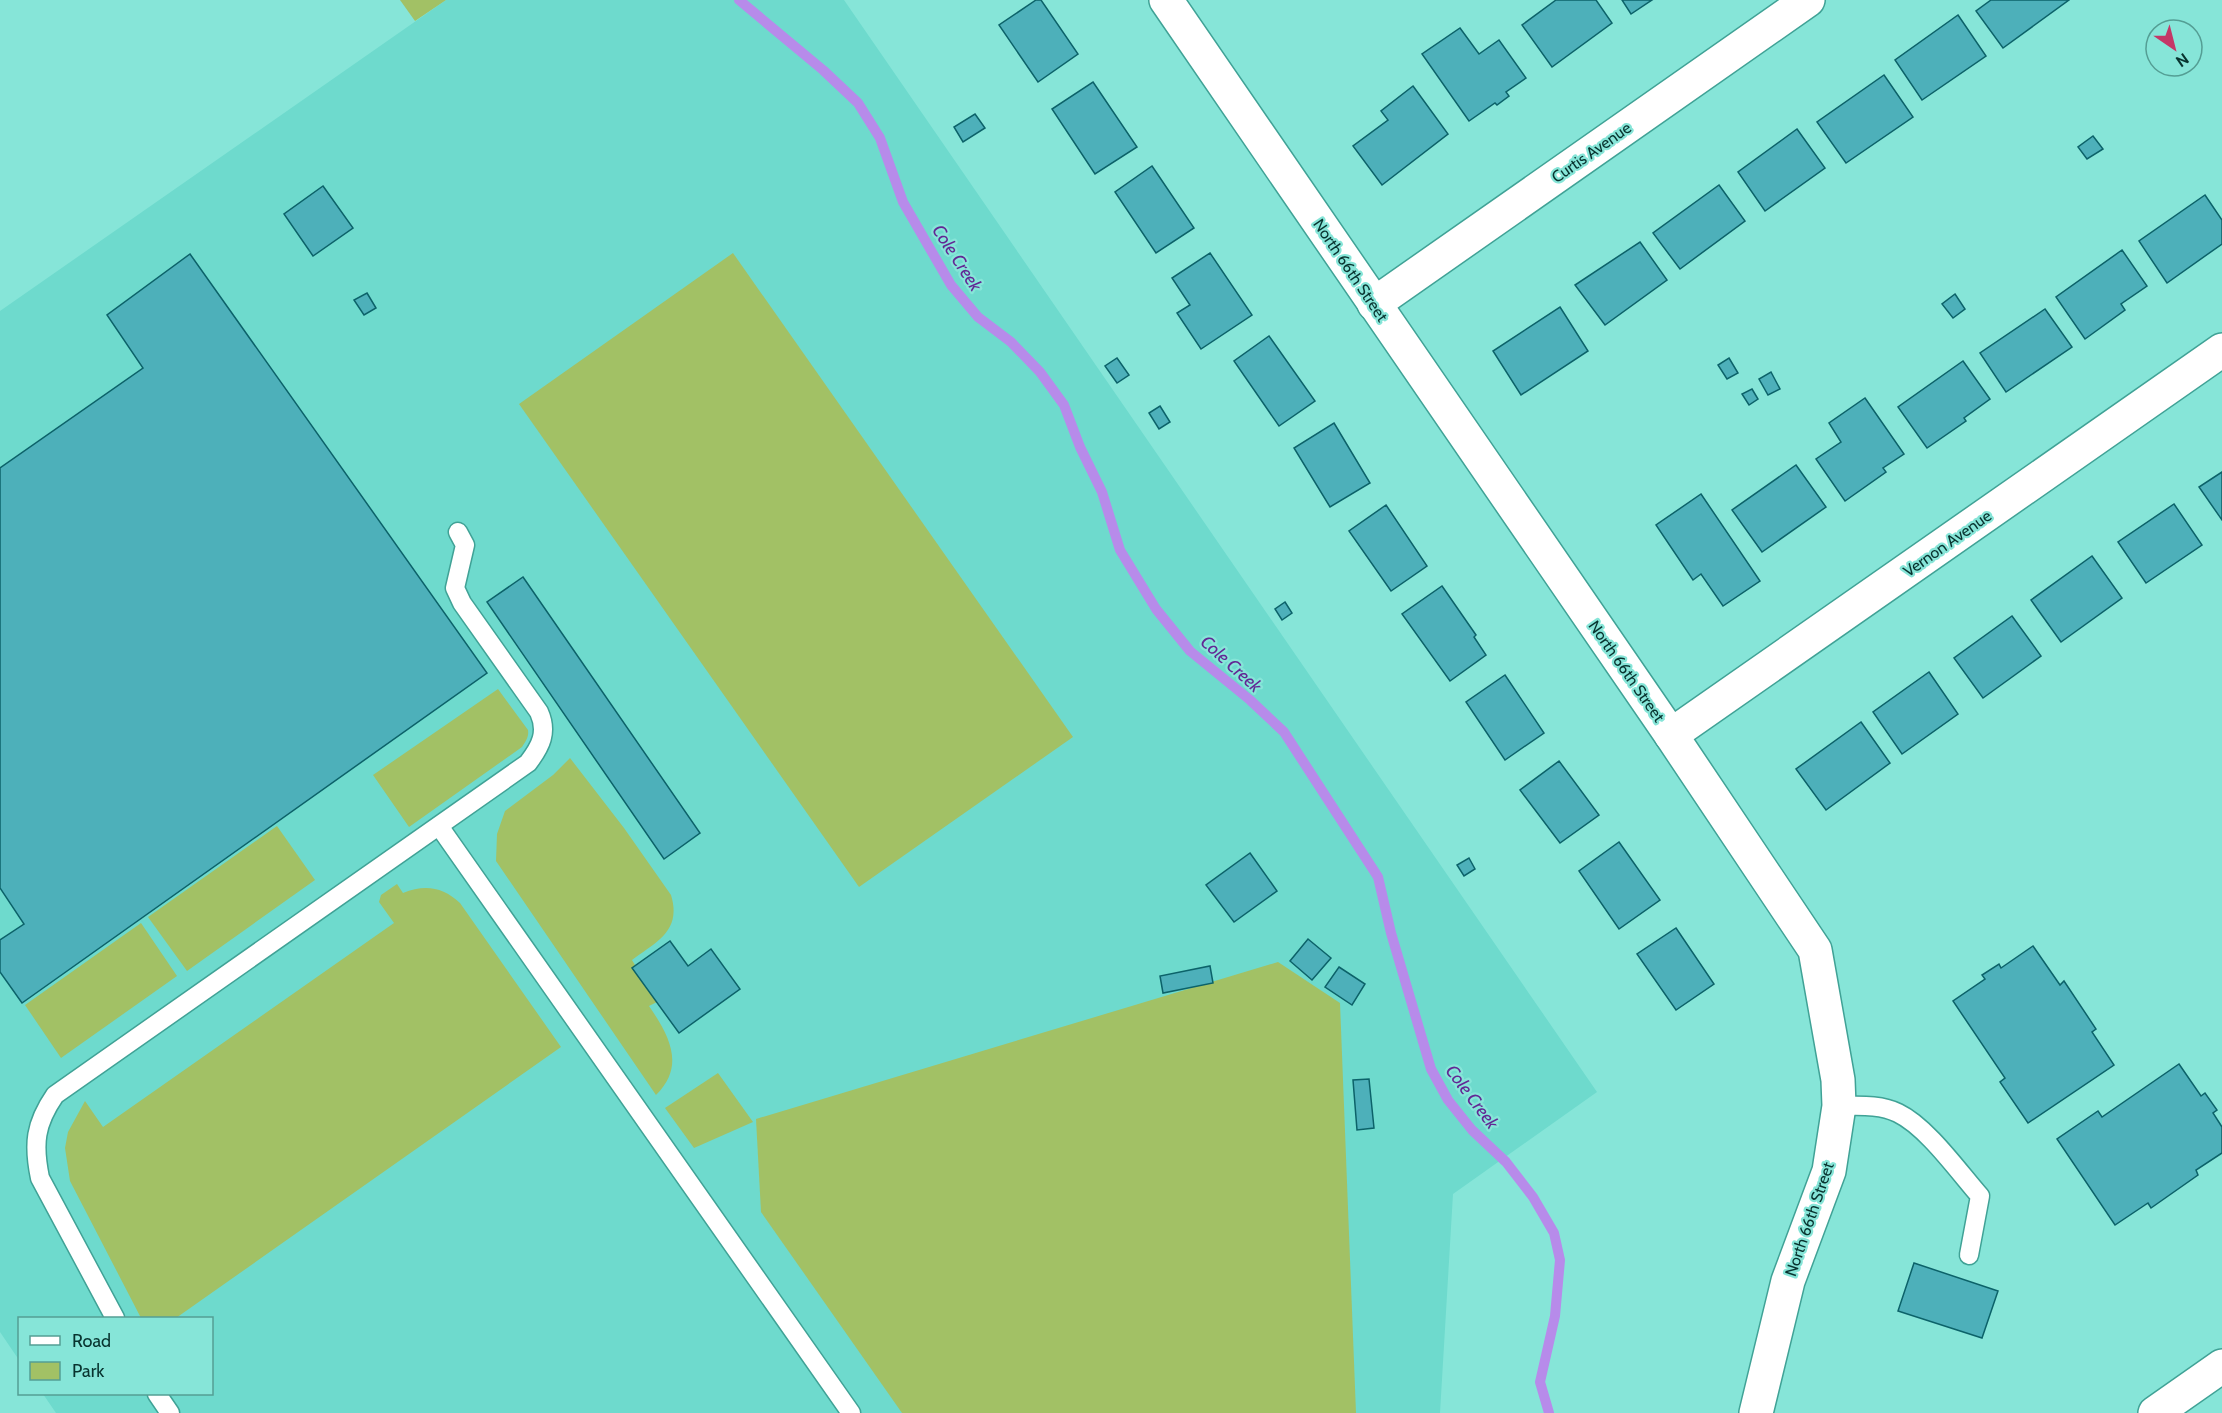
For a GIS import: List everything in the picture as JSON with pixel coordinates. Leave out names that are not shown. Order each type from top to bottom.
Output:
[{"type":"street","name":"North 66th Street","points":[[1166,0],[1671,735],[1815,950],[1838,1080],[1839,1106],[1829,1170],[1788,1281],[1756,1413]]},
{"type":"street","name":"Curtis Avenue","points":[[1374,304],[1808,0]]},
{"type":"street","name":"Vernon Avenue","points":[[1671,735],[2222,350]]},
{"type":"street","points":[[2155,1413],[2222,1366]]},
{"type":"lane","points":[[114,1317],[40,1178],[35,1152],[37,1131],[43,1112],[55,1095],[528,763],[539,749],[544,723],[539,712],[462,603],[455,588],[465,545],[458,532]]},
{"type":"lane","points":[[439,826],[851,1413]]},
{"type":"lane","points":[[1839,1106],[1874,1106],[1898,1113],[1924,1132],[1980,1196],[1969,1255]]},
{"type":"lane","points":[[158,1395],[170,1413]]},
{"type":"shaded area","points":[[446,0],[844,0],[1597,1092],[1453,1194],[1440,1413],[56,1413],[44,1395],[213,1395],[213,1317],[18,1317],[18,1359],[0,1332],[0,311]]},
{"type":"green space","points":[[400,0],[446,0],[415,21]]},
{"type":"green space","points":[[733,253],[1073,737],[859,887],[519,404]]},
{"type":"green space","points":[[498,689],[528,730],[525,743],[409,827],[373,775]]},
{"type":"green space","points":[[570,758],[624,828],[671,895],[673,918],[670,927],[658,941],[632,960],[635,965],[632,968],[657,1002],[649,1006],[663,1028],[671,1050],[670,1073],[656,1095],[496,861],[497,834],[505,811],[553,775]]},
{"type":"green space","points":[[277,826],[315,880],[187,971],[148,917]]},
{"type":"green space","points":[[397,884],[403,893],[426,888],[440,890],[460,903],[561,1047],[177,1317],[140,1317],[70,1181],[65,1148],[68,1132],[85,1101],[103,1127],[394,923],[379,902],[381,895]]},
{"type":"green space","points":[[141,923],[177,976],[61,1058],[25,1005]]},
{"type":"green space","points":[[1278,962],[1340,1003],[1356,1413],[902,1413],[761,1212],[756,1119]]},
{"type":"green space","points":[[718,1073],[753,1122],[694,1148],[665,1108]]},
{"type":"building","points":[[1036,0],[1041,0],[1078,54],[1038,82],[999,25]]},
{"type":"building","points":[[1556,0],[1596,0],[1612,23],[1552,67],[1522,25]]},
{"type":"building","points":[[1622,0],[1652,0],[1631,14]]},
{"type":"building","points":[[1991,0],[2069,0],[2003,48],[1976,11]]},
{"type":"building","points":[[1958,15],[1986,56],[1922,100],[1895,60]]},
{"type":"building","points":[[1460,28],[1479,54],[1499,40],[1526,78],[1506,92],[1509,96],[1469,121],[1422,54]]},
{"type":"building","points":[[1884,75],[1913,117],[1846,163],[1817,122]]},
{"type":"building","points":[[1093,82],[1137,147],[1095,174],[1052,109]]},
{"type":"building","points":[[1413,86],[1448,134],[1382,185],[1353,146],[1388,120],[1381,111]]},
{"type":"building","points":[[975,114],[985,128],[963,142],[954,127]]},
{"type":"building","points":[[1797,129],[1825,168],[1765,211],[1738,172]]},
{"type":"building","points":[[2093,136],[2103,149],[2087,159],[2078,147]]},
{"type":"building","points":[[1152,166],[1194,228],[1156,253],[1115,192]]},
{"type":"building","points":[[1719,185],[1745,221],[1680,269],[1653,233]]},
{"type":"building","points":[[323,186],[353,228],[313,256],[284,214]]},
{"type":"building","points":[[2205,195],[2222,220],[2222,244],[2167,283],[2139,241]]},
{"type":"building","points":[[1640,242],[1667,280],[1605,325],[1575,285]]},
{"type":"building","points":[[2122,250],[2147,286],[2121,304],[2125,310],[2085,339],[2056,297]]},
{"type":"building","points":[[1210,253],[1252,315],[1201,349],[1177,313],[1190,305],[1172,278]]},
{"type":"building","points":[[190,254],[487,673],[22,1003],[0,972],[0,940],[24,924],[0,888],[0,468],[143,368],[107,315]]},
{"type":"building","points":[[367,293],[376,308],[364,315],[354,300]]},
{"type":"building","points":[[1955,294],[1965,309],[1953,318],[1942,304]]},
{"type":"building","points":[[1560,307],[1588,351],[1521,395],[1493,351]]},
{"type":"building","points":[[2045,309],[2072,347],[2006,392],[1980,353]]},
{"type":"building","points":[[1269,336],[1315,401],[1279,426],[1234,361]]},
{"type":"building","points":[[1117,358],[1129,375],[1117,383],[1105,366]]},
{"type":"building","points":[[1729,358],[1738,373],[1727,379],[1718,365]]},
{"type":"building","points":[[1963,361],[1990,399],[1964,418],[1966,421],[1927,448],[1898,407]]},
{"type":"building","points":[[1771,372],[1780,389],[1768,395],[1759,379]]},
{"type":"building","points":[[1752,389],[1758,399],[1749,405],[1742,394]]},
{"type":"building","points":[[1865,398],[1904,454],[1883,468],[1886,472],[1845,501],[1816,459],[1841,442],[1829,423]]},
{"type":"building","points":[[1160,406],[1170,422],[1159,429],[1149,413]]},
{"type":"building","points":[[1334,423],[1370,483],[1330,507],[1294,448]]},
{"type":"building","points":[[1796,465],[1826,507],[1762,552],[1732,510]]},
{"type":"building","points":[[2222,472],[2222,520],[2199,487]]},
{"type":"building","points":[[1701,494],[1760,581],[1723,606],[1701,574],[1693,580],[1656,525]]},
{"type":"building","points":[[2174,504],[2202,545],[2146,583],[2118,542]]},
{"type":"building","points":[[1386,505],[1427,566],[1391,591],[1349,531]]},
{"type":"building","points":[[2092,556],[2122,598],[2061,642],[2031,600]]},
{"type":"building","points":[[523,577],[700,833],[664,859],[487,602]]},
{"type":"building","points":[[1442,586],[1476,635],[1474,637],[1486,655],[1450,681],[1402,614]]},
{"type":"building","points":[[1285,602],[1292,613],[1282,620],[1275,609]]},
{"type":"building","points":[[2012,616],[2041,656],[1983,698],[1954,658]]},
{"type":"building","points":[[1929,672],[1958,714],[1902,754],[1873,712]]},
{"type":"building","points":[[1505,675],[1544,733],[1505,760],[1466,702]]},
{"type":"building","points":[[1861,722],[1890,763],[1826,810],[1796,769]]},
{"type":"building","points":[[1559,761],[1599,815],[1560,843],[1520,790]]},
{"type":"building","points":[[1619,842],[1660,900],[1619,929],[1579,871]]},
{"type":"building","points":[[1250,853],[1277,891],[1234,922],[1206,885]]},
{"type":"building","points":[[1469,858],[1475,869],[1464,876],[1457,865]]},
{"type":"building","points":[[1676,928],[1714,984],[1676,1010],[1637,954]]},
{"type":"building","points":[[1308,939],[1331,958],[1312,980],[1290,961]]},
{"type":"building","points":[[670,941],[688,966],[711,949],[740,989],[679,1033],[632,968]]},
{"type":"building","points":[[2033,946],[2060,985],[2064,981],[2096,1029],[2092,1032],[2114,1065],[2028,1123],[2000,1082],[2005,1078],[1953,1001],[1985,979],[1982,975],[1999,964],[2001,968]]},
{"type":"building","points":[[1210,966],[1213,983],[1163,993],[1160,976]]},
{"type":"building","points":[[1339,967],[1365,984],[1352,1005],[1325,987]]},
{"type":"building","points":[[2179,1064],[2201,1096],[2205,1093],[2217,1110],[2213,1113],[2222,1127],[2222,1153],[2196,1170],[2198,1175],[2151,1208],[2148,1203],[2115,1225],[2057,1139],[2098,1111],[2102,1117]]},
{"type":"building","points":[[1369,1079],[1374,1128],[1357,1130],[1353,1080]]},
{"type":"building","points":[[1914,1263],[1998,1291],[1982,1338],[1898,1311]]},
{"type":"waterway","name":"Cole Creek","points":[[739,0],[823,70],[858,103],[880,138],[903,202],[951,285],[978,317],[1011,342],[1040,372],[1064,405],[1080,447],[1102,492],[1120,550],[1156,609],[1190,651],[1250,700],[1284,732],[1378,877],[1391,933],[1431,1069],[1448,1100],[1472,1130],[1506,1162],[1533,1197],[1554,1233],[1560,1260],[1555,1316],[1540,1382],[1549,1413]]}]
